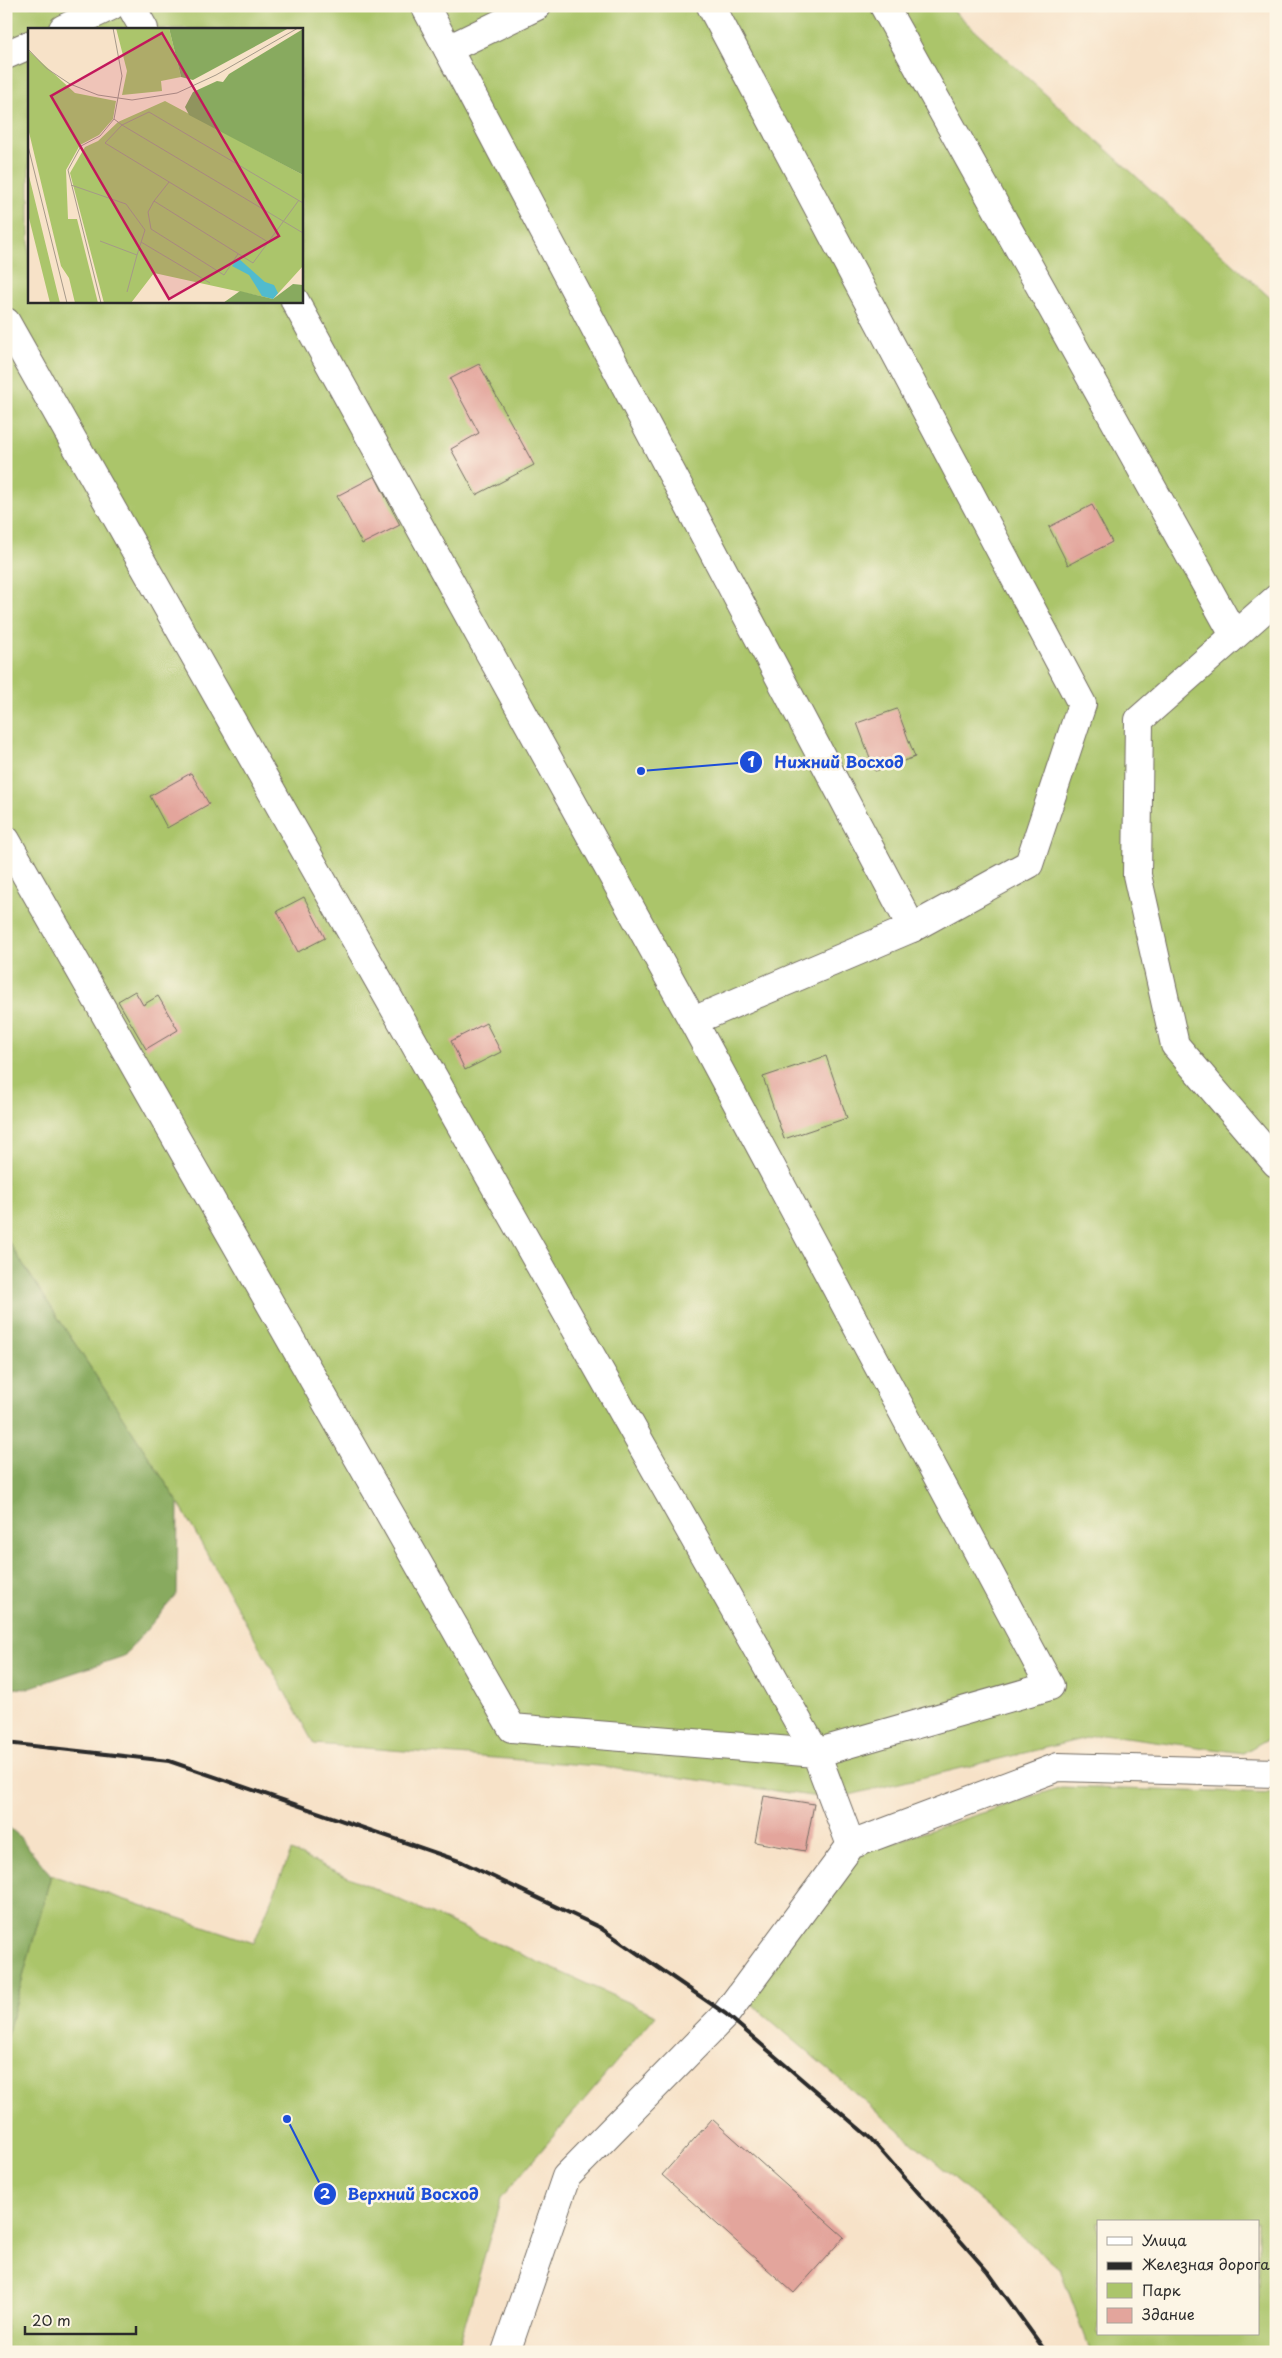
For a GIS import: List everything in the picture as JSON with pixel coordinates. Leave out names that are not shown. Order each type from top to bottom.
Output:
[{"type":"lane","points":[[65,28],[111,6]]},
{"type":"lane","points":[[131,6],[143,28]]},
{"type":"lane","points":[[425,6],[912,928]]},
{"type":"lane","points":[[448,49],[536,6]]},
{"type":"lane","points":[[694,1021],[912,928],[1028,864],[1082,704],[711,6]]},
{"type":"lane","points":[[884,6],[1234,635]]},
{"type":"lane","points":[[6,55],[28,45]]},
{"type":"lane","points":[[6,840],[512,1728],[816,1754],[1050,1686],[694,1021],[296,302]]},
{"type":"lane","points":[[6,322],[816,1754],[851,1845]]},
{"type":"lane","points":[[1276,599],[1139,720],[1137,875],[1175,1045],[1276,1163]]},
{"type":"lane","points":[[506,2352],[566,2177],[726,2014],[851,1845],[1058,1767],[1276,1773]]},
{"type":"green space","points":[[6,6],[948,6],[1276,303],[1276,1734],[1243,1753],[1103,1734],[833,1799],[598,1766],[314,1744],[178,1502],[6,1238]]},
{"type":"green space","points":[[6,1238],[178,1502],[177,1594],[124,1656],[25,1689],[6,1687]]},
{"type":"green space","points":[[1061,1787],[1276,1794],[1276,2352],[1091,2352],[1060,2269],[746,1999],[855,1855]]},
{"type":"green space","points":[[6,1825],[18,1835],[51,1875],[6,2039]]},
{"type":"green space","points":[[291,1851],[656,2015],[501,2198],[457,2352],[6,2352],[6,2039],[51,1875],[254,1943]]},
{"type":"building","points":[[479,364],[534,465],[476,495],[451,449],[479,433],[450,379]]},
{"type":"building","points":[[375,476],[400,525],[362,544],[337,496]]},
{"type":"building","points":[[1092,505],[1112,542],[1068,565],[1049,527]]},
{"type":"building","points":[[897,709],[915,757],[875,771],[857,723]]},
{"type":"building","points":[[191,773],[209,804],[167,828],[150,796]]},
{"type":"building","points":[[304,897],[325,938],[298,952],[277,911]]},
{"type":"building","points":[[135,991],[143,1005],[158,996],[178,1030],[146,1049],[118,1001]]},
{"type":"building","points":[[486,1023],[501,1052],[465,1070],[451,1041]]},
{"type":"building","points":[[826,1056],[847,1118],[784,1139],[763,1077]]},
{"type":"building","points":[[764,1796],[814,1804],[805,1851],[755,1842]]},
{"type":"building","points":[[712,2119],[844,2237],[794,2293],[662,2175]]},
{"type":"railway","points":[[6,1743],[169,1761],[462,1862],[599,1927],[726,2014],[870,2138],[988,2272],[1046,2352]]},
{"type":"place","name":"Нижний Восход","points":[[641,771]]},
{"type":"place","name":"Верхний Восход","points":[[287,2119]]}]
